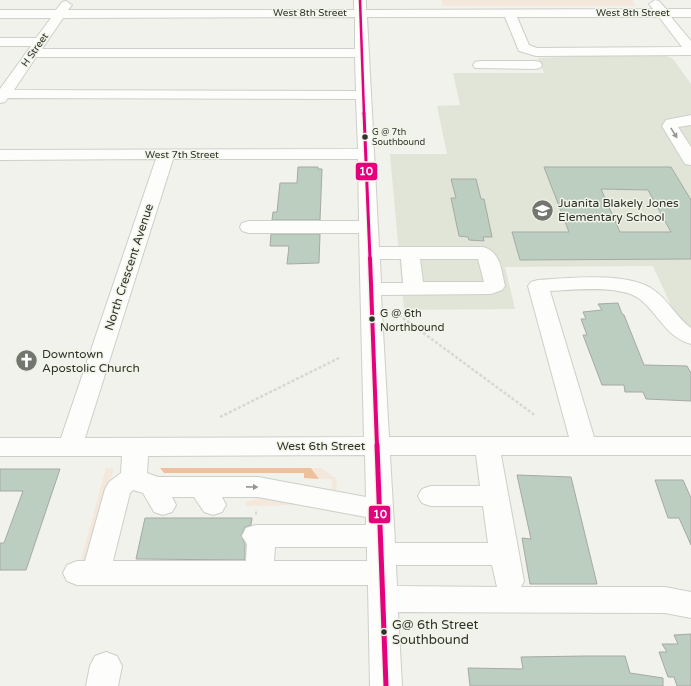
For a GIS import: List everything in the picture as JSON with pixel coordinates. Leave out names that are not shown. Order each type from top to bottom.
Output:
[{"type":"street","name":"H Street","points":[[2,96],[21,77],[36,47],[69,0]]},
{"type":"street","points":[[212,13],[216,0]]},
{"type":"street","points":[[360,0],[386,686]]},
{"type":"street","points":[[652,0],[689,46]]},
{"type":"street","points":[[509,13],[524,48],[536,63]]},
{"type":"street","name":"West 8th Street","points":[[0,14],[691,13]]},
{"type":"street","points":[[0,42],[36,47],[177,47],[361,53]]},
{"type":"street","points":[[480,65],[536,63],[689,46]]},
{"type":"street","points":[[0,73],[21,77]]},
{"type":"street","points":[[2,96],[363,95]]},
{"type":"street","points":[[691,120],[671,123],[670,126],[691,160]]},
{"type":"street","name":"West 7th Street","points":[[0,155],[365,154]]},
{"type":"street","name":"North Crescent Avenue","points":[[70,447],[166,155]]},
{"type":"street","points":[[249,227],[369,227]]},
{"type":"street","points":[[370,253],[483,253],[487,255],[494,286],[491,288],[371,289]]},
{"type":"street","points":[[410,253],[414,289]]},
{"type":"street","points":[[584,446],[538,286],[623,284],[647,293],[674,328],[691,337]]},
{"type":"street","name":"West 6th Street","points":[[0,447],[691,446]]},
{"type":"street","points":[[137,447],[132,468],[186,494]]},
{"type":"street","points":[[382,554],[274,489],[258,487],[186,494],[124,483],[118,489],[86,573],[259,572],[382,554],[507,568],[487,447]]},
{"type":"street","points":[[431,496],[495,496]]},
{"type":"street","points":[[259,572],[258,524],[382,554],[691,605]]},
{"type":"path","points":[[399,315],[536,416]]},
{"type":"path","points":[[220,417],[341,356]]},
{"type":"shaded area","points":[[441,0],[632,0],[636,6],[443,6]]},
{"type":"shaded area","name":"Juanita Blakely Jones Elementary School","points":[[585,56],[666,56],[673,59],[691,84],[691,327],[682,322],[675,314],[653,266],[505,267],[515,309],[404,310],[390,154],[447,154],[437,106],[460,105],[453,73],[544,73],[538,58]]},
{"type":"shaded area","points":[[106,468],[114,468],[90,560],[81,560]]},
{"type":"shaded area","points":[[160,468],[311,468],[319,479],[304,478],[304,473],[164,473]]},
{"type":"shaded area","points":[[312,468],[321,468],[337,479],[336,491],[332,489],[332,479],[319,479]]},
{"type":"shaded area","points":[[263,496],[299,505],[247,506],[245,503]]},
{"type":"shaded area","points":[[108,560],[248,560],[247,564],[109,564]]},
{"type":"building","points":[[298,167],[318,167],[318,169],[322,169],[320,220],[272,220],[273,212],[277,212],[280,183],[297,183]]},
{"type":"building","points":[[544,167],[671,167],[691,200],[691,259],[520,260],[512,232],[569,232]],"holes":[[[601,189],[648,190],[671,232],[620,232]]]},
{"type":"building","points":[[451,179],[476,179],[481,199],[484,199],[492,237],[483,237],[484,241],[469,240],[468,237],[459,236],[451,198],[456,198]]},
{"type":"building","points":[[271,234],[320,234],[319,263],[287,264],[289,246],[270,246]]},
{"type":"building","points":[[618,303],[644,365],[687,366],[691,373],[691,401],[646,399],[643,392],[625,392],[624,385],[602,385],[583,335],[587,335],[581,319],[586,319],[583,312],[602,310],[598,304]]},
{"type":"building","points":[[0,469],[60,469],[26,570],[0,570],[0,543],[4,543],[23,491],[0,491]]},
{"type":"building","points":[[517,475],[571,477],[597,584],[530,584],[522,538],[531,539]]},
{"type":"building","points":[[655,480],[683,480],[691,498],[691,545],[679,518],[668,518]]},
{"type":"building","points":[[145,518],[252,518],[251,525],[245,527],[241,535],[245,544],[245,560],[136,559]]},
{"type":"building","points":[[691,634],[691,686],[677,686],[674,677],[668,677],[659,652],[667,652],[662,644],[678,644],[674,635]]},
{"type":"building","points":[[625,656],[630,673],[663,678],[663,686],[470,686],[468,668],[523,669],[521,657]]},
{"type":"transit line","name":"10","points":[[360,0],[386,686]]},
{"type":"place","name":"G @ 7th Southbound","points":[[365,137]]},
{"type":"place","name":"Juanita Blakely Jones Elementary School","points":[[543,210]]},
{"type":"place","name":"G @ 6th Northbound","points":[[372,319]]},
{"type":"place","name":"Downtown Apostolic Church","points":[[27,361]]},
{"type":"place","name":"G@ 6th Street Southbound","points":[[384,632]]}]
